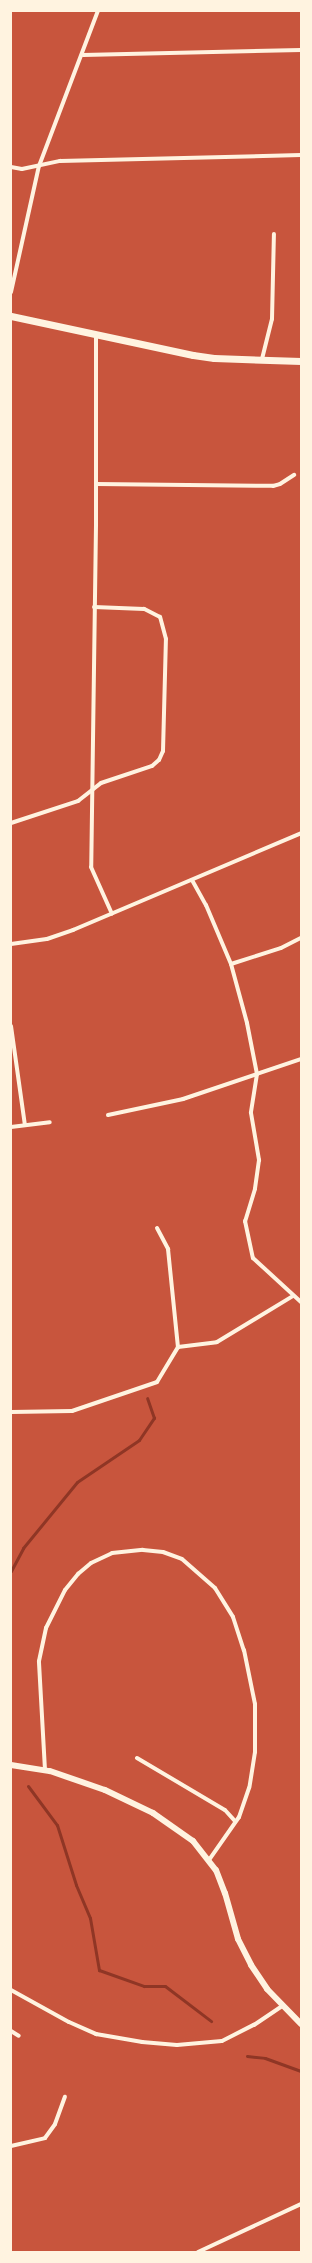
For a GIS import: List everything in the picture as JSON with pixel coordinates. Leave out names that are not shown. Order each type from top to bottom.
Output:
[{"type":"main road","points":[[11,316],[193,355],[214,358],[301,361]]},
{"type":"street","points":[[11,292],[39,166],[83,55],[98,11]]},
{"type":"street","points":[[83,55],[301,50]]},
{"type":"street","points":[[11,166],[22,169],[60,162],[301,155]]},
{"type":"street","points":[[262,359],[272,319],[274,234]]},
{"type":"street","points":[[96,333],[96,484],[91,792],[92,867],[112,914]]},
{"type":"street","points":[[96,484],[273,486],[280,484],[294,475]]},
{"type":"street","points":[[11,823],[78,801],[101,783],[152,766],[159,760],[164,743],[166,639],[160,617],[144,608],[94,607]]},
{"type":"street","points":[[11,944],[47,939],[112,914],[301,833]]},
{"type":"street","points":[[192,880],[206,905],[231,964],[247,1024],[257,1074],[251,1113],[259,1160],[255,1189],[245,1221],[253,1258],[301,1302]]},
{"type":"street","points":[[231,964],[280,948],[301,938]]},
{"type":"street","points":[[11,1026],[24,1125]]},
{"type":"street","points":[[108,1116],[184,1099],[301,1059]]},
{"type":"street","points":[[11,1127],[50,1122]]},
{"type":"street","points":[[11,1412],[72,1411],[157,1382],[178,1347],[168,1249],[157,1228]]},
{"type":"street","points":[[178,1347],[217,1342],[293,1296]]},
{"type":"street","points":[[44,1770],[39,1661],[46,1628],[53,1611],[78,1574],[92,1563],[121,1551],[143,1550],[163,1552],[190,1565],[215,1588],[232,1617],[244,1650],[255,1704],[255,1752],[249,1788],[243,1808],[209,1860]]},
{"type":"street","points":[[137,1758],[224,1810],[235,1821]]},
{"type":"street","points":[[11,1765],[44,1770],[85,1781],[128,1800],[186,1835],[202,1849],[216,1870],[225,1893],[234,1926],[248,1960],[258,1977],[282,2006],[301,2024]]},
{"type":"street","points":[[11,1990],[69,2022],[96,2034],[111,2038],[163,2044],[222,2041],[254,2025],[282,2006]]},
{"type":"street","points":[[11,2031],[19,2036]]},
{"type":"street","points":[[11,2146],[44,2138],[56,2124],[65,2097]]},
{"type":"street","points":[[198,2252],[301,2204]]},
{"type":"waterway","points":[[11,1571],[23,1548],[77,1482],[139,1440],[154,1418],[147,1398]]},
{"type":"waterway","points":[[28,1786],[57,1825],[76,1885],[90,1918],[99,1970],[144,1986],[165,1986],[211,2021]]},
{"type":"waterway","points":[[247,2056],[265,2058],[301,2071]]}]
